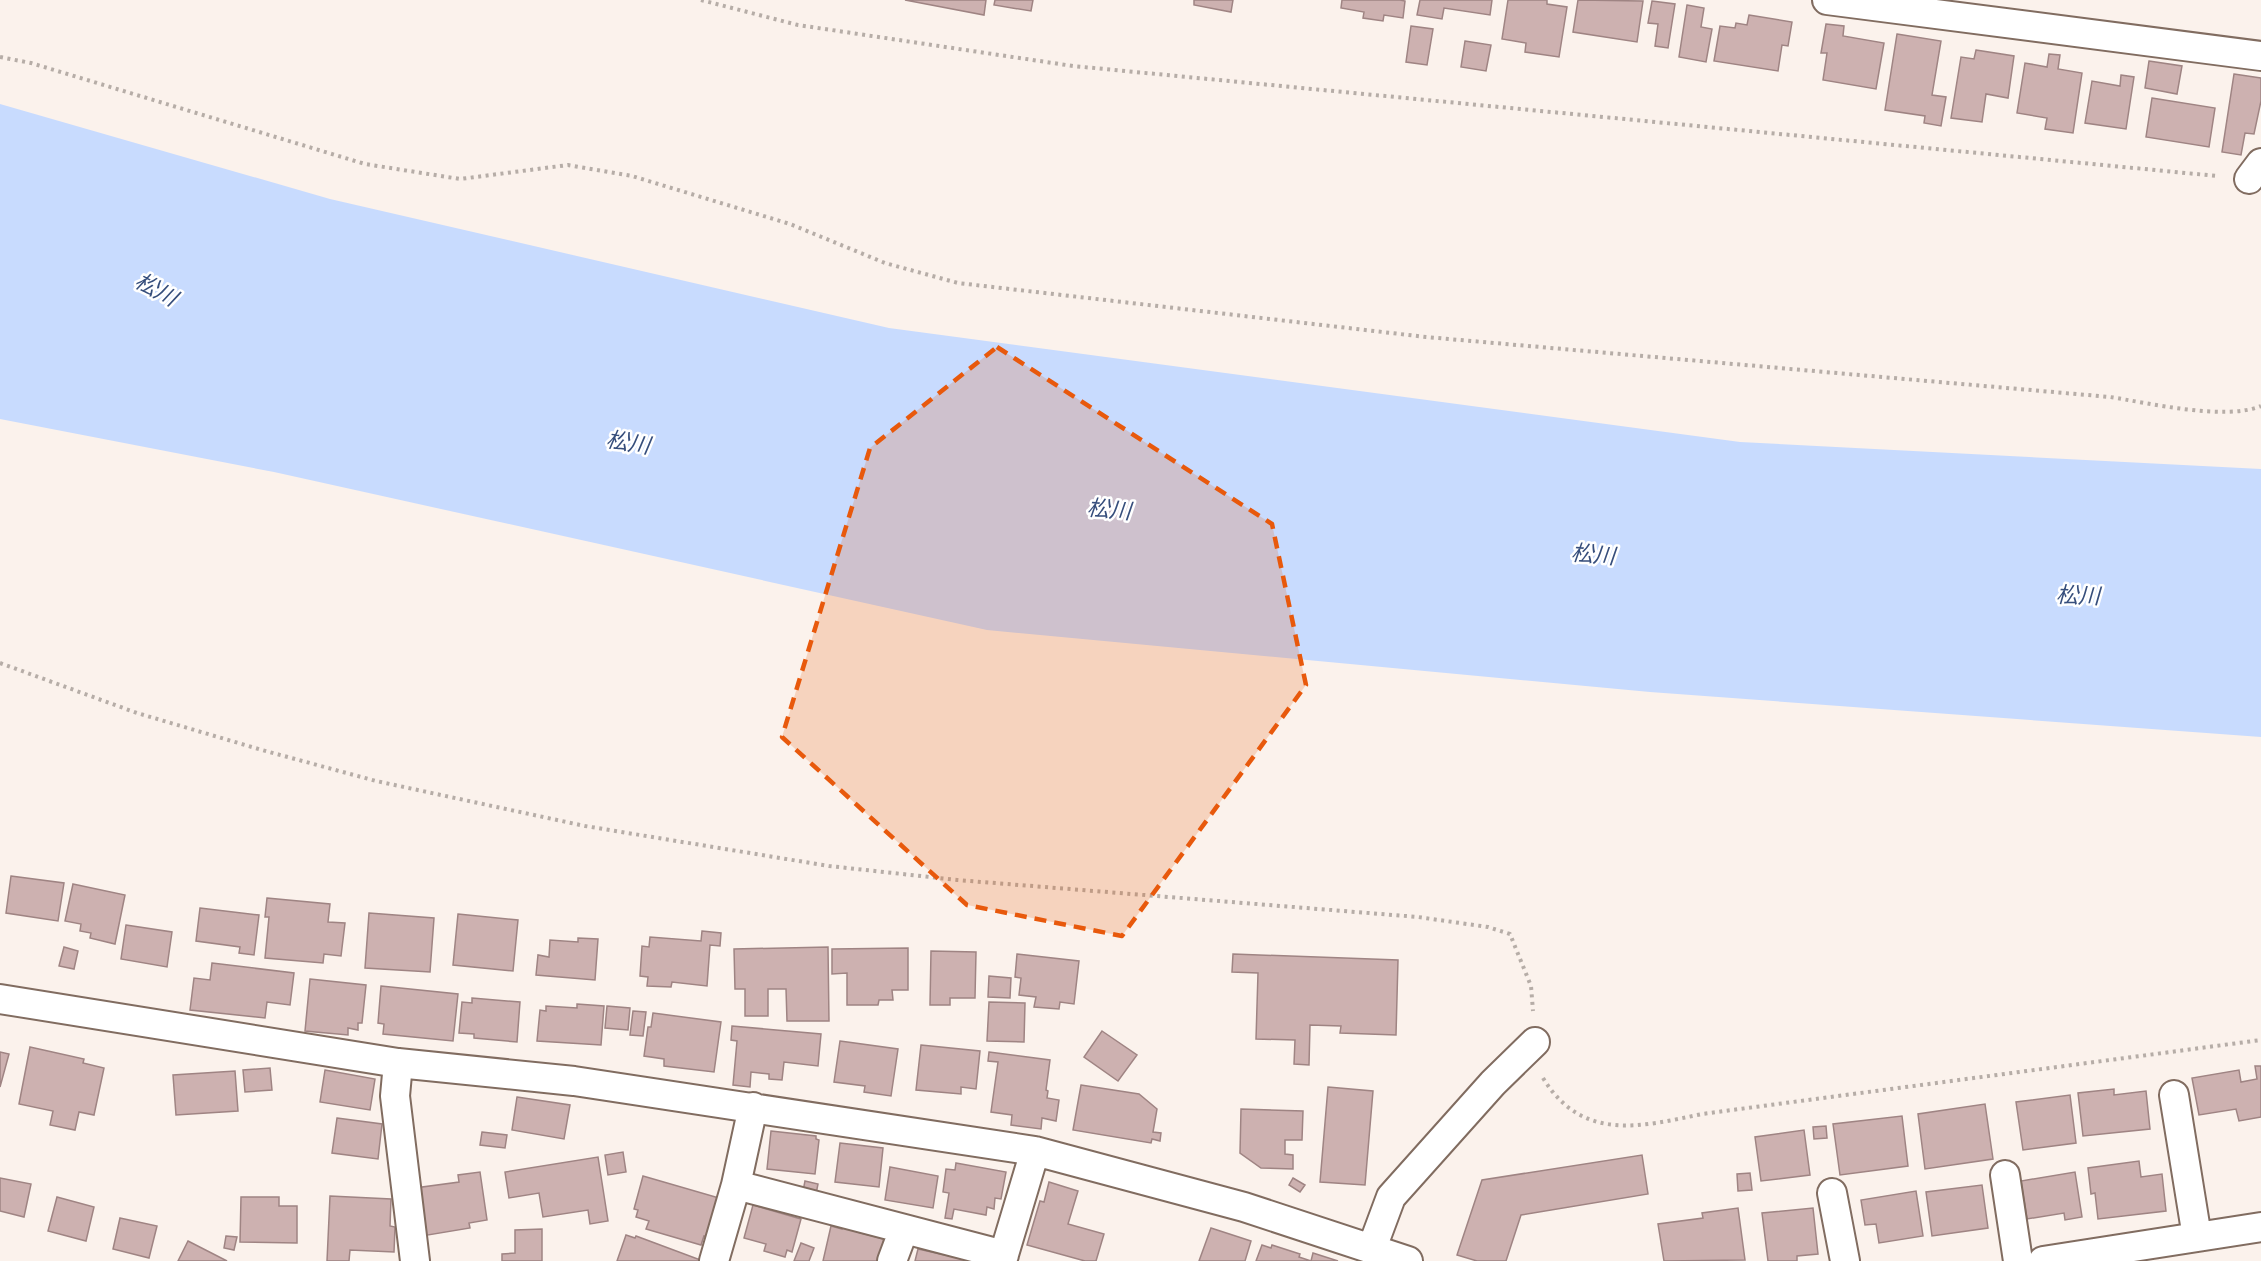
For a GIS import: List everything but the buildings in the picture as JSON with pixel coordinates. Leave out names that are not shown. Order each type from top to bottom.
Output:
[{"type":"street","points":[[1827,0],[2261,56]]},
{"type":"street","points":[[0,999],[398,1063],[574,1081],[1035,1151],[1147,1179],[1365,1252],[1408,1261]]},
{"type":"street","points":[[1365,1252],[1391,1197],[1493,1083],[1534,1042]]},
{"type":"street","points":[[398,1063],[395,1096],[415,1261]]},
{"type":"street","points":[[2174,1095],[2197,1237]]},
{"type":"street","points":[[714,1261],[736,1185],[753,1107]]},
{"type":"street","points":[[736,1185],[904,1229],[1003,1258],[1035,1151]]},
{"type":"street","points":[[2005,1175],[2018,1261]]},
{"type":"street","points":[[1832,1193],[1845,1261]]},
{"type":"street","points":[[2043,1261],[2261,1227]]},
{"type":"street","points":[[892,1261],[904,1229]]},
{"type":"path","points":[[701,0],[798,25],[1073,66],[2257,174]]},
{"type":"path","points":[[0,57],[31,63],[365,164],[460,179],[568,165],[632,176],[790,224],[885,263],[958,283],[1426,337],[2110,398],[2207,410],[2236,412],[2261,406]]},
{"type":"path","points":[[0,663],[137,713],[262,750],[376,781],[585,826],[829,866],[1418,917],[1488,927],[1510,934],[1531,986],[1534,1042],[1542,1075],[1553,1094],[1571,1110],[1609,1126],[1655,1124],[1702,1114],[2261,1040]]},
{"type":"highlighted area","points":[[997,347],[1272,524],[1306,685],[1122,936],[967,905],[782,737],[870,448]]},
{"type":"water","name":"松川","points":[[0,104],[330,199],[889,328],[1740,442],[2261,469],[2261,737],[1650,692],[987,630],[274,472],[0,419]]}]
